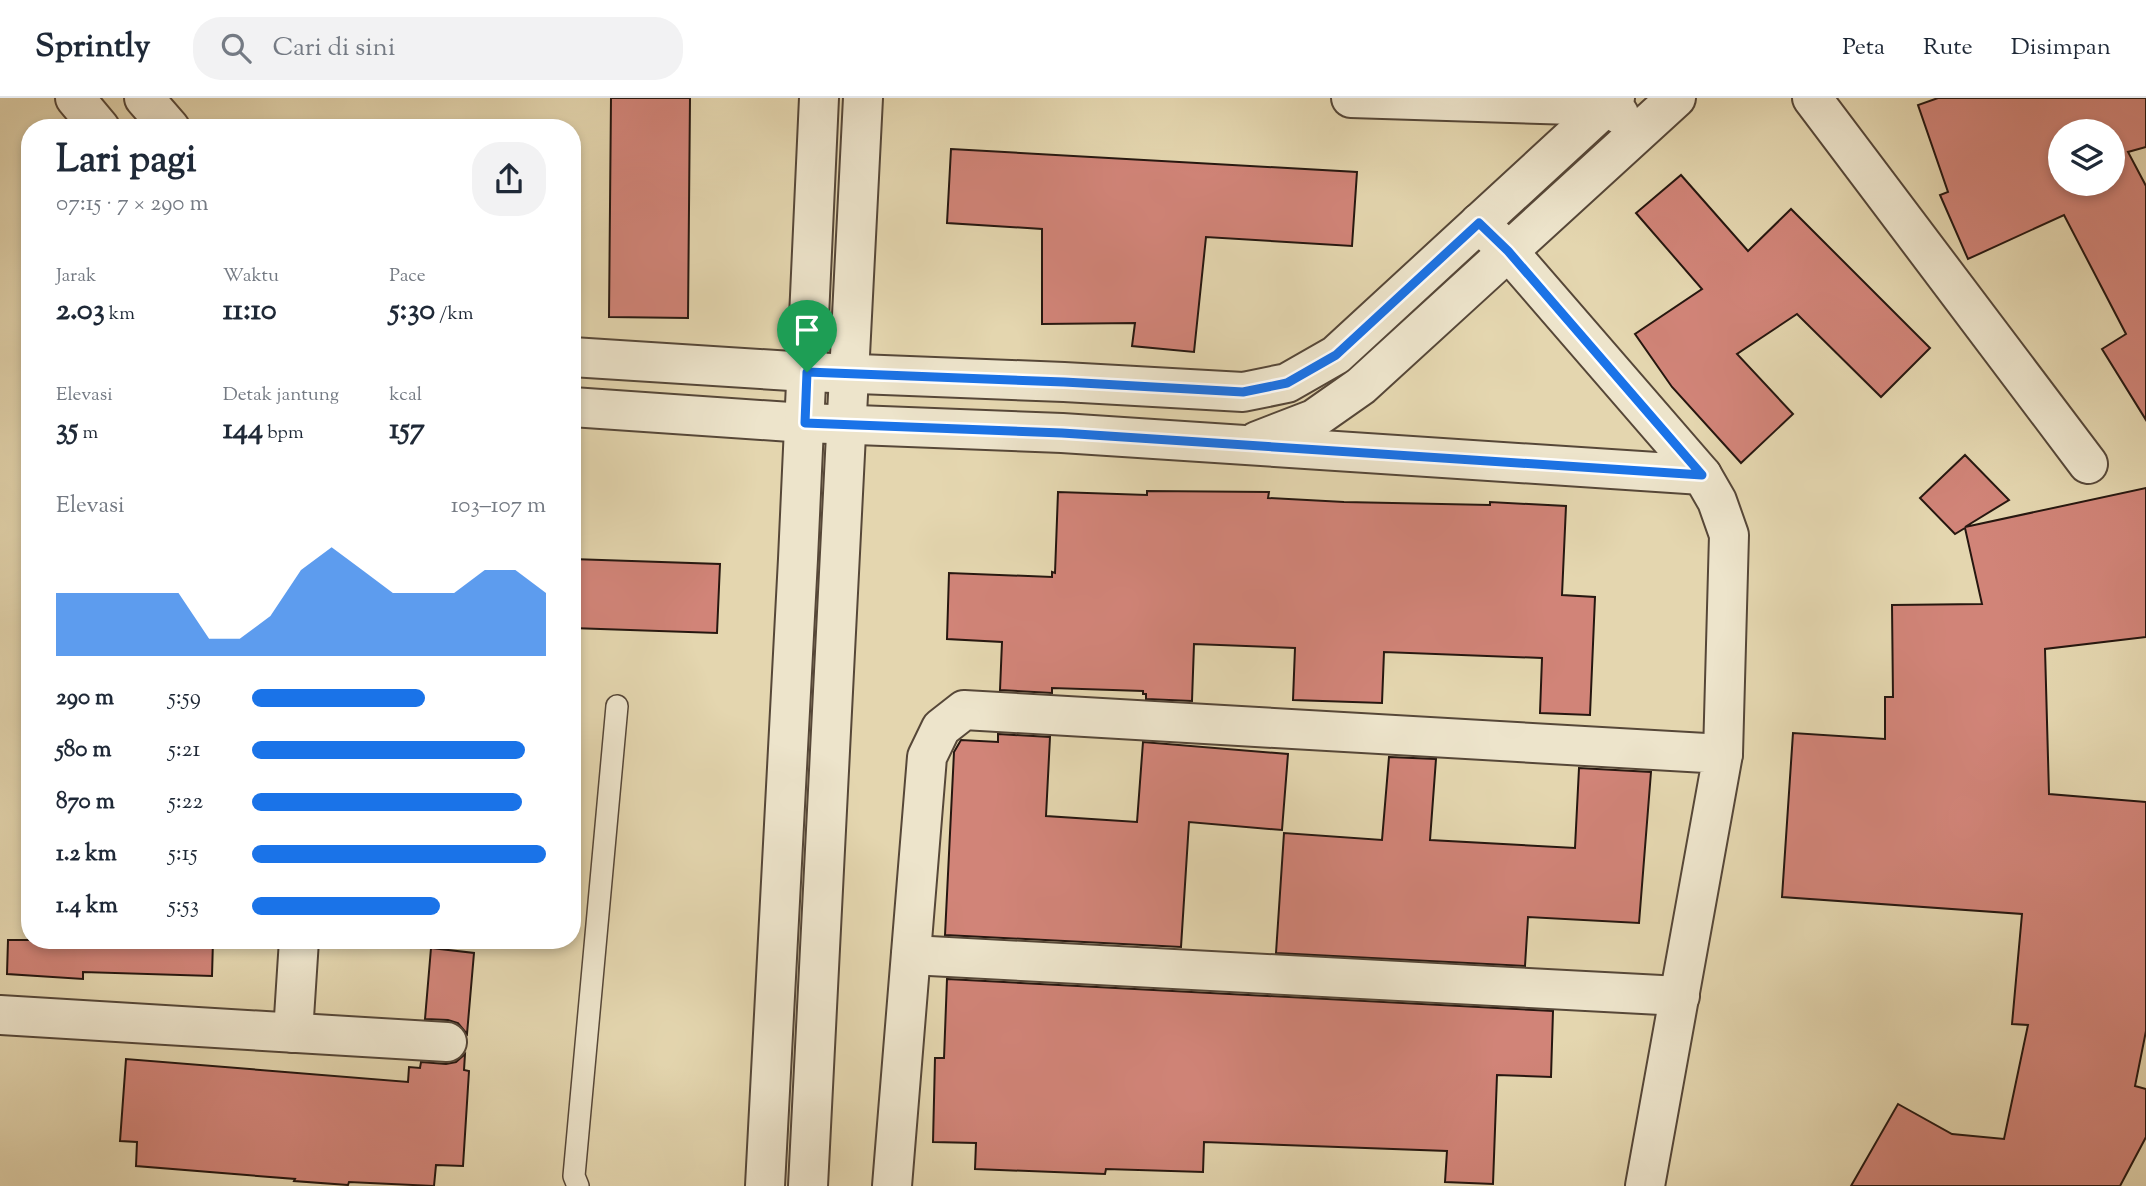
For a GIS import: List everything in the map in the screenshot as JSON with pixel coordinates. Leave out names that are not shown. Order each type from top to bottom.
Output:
[{"type":"street","points":[[75,98],[92,119]]},
{"type":"street","points":[[144,98],[162,119]]},
{"type":"street","points":[[765,1186],[805,423],[819,98]]},
{"type":"street","points":[[808,1186],[863,98]]},
{"type":"street","points":[[1351,98],[1610,102],[1642,130]]},
{"type":"street","points":[[1245,445],[1314,419],[1361,386],[1676,98]]},
{"type":"street","points":[[1812,98],[2088,464]]},
{"type":"street","points":[[581,358],[807,372],[1243,392],[1287,383],[1336,355],[1610,102]]},
{"type":"street","points":[[1479,223],[1508,251],[1702,475],[1717,501],[1729,535],[1723,754],[1645,1186]]},
{"type":"street","points":[[1062,433],[1064,382]]},
{"type":"street","points":[[581,408],[805,423],[1062,433],[1702,475]]},
{"type":"street","points":[[892,1186],[927,757],[941,728],[964,710],[1723,754]]},
{"type":"street","points":[[293,1033],[298,949]]},
{"type":"street","points":[[911,955],[1680,996]]},
{"type":"street","points":[[0,1015],[447,1042]]},
{"type":"lane","points":[[578,1186],[574,1176],[617,706]]},
{"type":"building","points":[[611,98],[690,98],[688,318],[609,317]]},
{"type":"building","points":[[1938,98],[2146,98],[2146,147],[2128,152],[2146,186],[2146,420],[2102,349],[2126,334],[2064,215],[1968,259],[1940,195],[1948,192],[1918,105]]},
{"type":"building","points":[[951,149],[1357,172],[1352,246],[1206,237],[1194,352],[1132,346],[1135,323],[1042,324],[1042,229],[947,223]]},
{"type":"building","points":[[1681,175],[1748,251],[1791,209],[1930,348],[1881,397],[1797,314],[1737,354],[1793,414],[1741,463],[1672,387],[1635,334],[1702,289],[1636,213]]},
{"type":"building","points":[[1965,455],[2009,500],[1965,527],[2146,488],[2146,637],[2045,649],[2049,794],[2146,802],[2146,1031],[2135,1086],[2146,1089],[2146,1137],[2120,1186],[1851,1186],[1898,1104],[1952,1134],[2004,1139],[2028,1025],[2012,1024],[2022,914],[1782,897],[1793,733],[1885,739],[1885,697],[1893,697],[1892,605],[1982,604],[1965,528],[1955,534],[1920,498]]},
{"type":"building","points":[[1147,491],[1269,492],[1268,498],[1344,502],[1490,505],[1490,502],[1566,506],[1562,595],[1595,597],[1590,715],[1540,713],[1542,658],[1384,652],[1382,703],[1293,700],[1295,648],[1194,644],[1192,701],[1146,699],[1143,691],[1052,688],[1052,693],[1000,690],[1002,642],[947,639],[949,573],[1052,577],[1052,572],[1055,573],[1058,492],[1147,495]]},
{"type":"building","points":[[581,559],[720,564],[717,633],[581,628]]},
{"type":"building","points":[[998,734],[1050,737],[1046,816],[1137,822],[1143,742],[1288,754],[1282,830],[1189,822],[1181,947],[945,935],[954,752],[961,740],[998,742]]},
{"type":"building","points":[[1389,757],[1436,759],[1430,840],[1575,848],[1579,768],[1651,772],[1639,923],[1528,917],[1525,966],[1276,953],[1284,833],[1382,840]]},
{"type":"building","points":[[8,940],[21,940],[21,949],[213,949],[212,976],[83,972],[83,979],[7,974]]},
{"type":"building","points":[[431,949],[474,953],[467,1034],[458,1023],[425,1019]]},
{"type":"building","points":[[947,979],[1553,1011],[1551,1077],[1497,1075],[1493,1184],[1445,1182],[1447,1151],[1204,1142],[1203,1172],[1106,1169],[1105,1174],[975,1169],[976,1143],[933,1142],[935,1058],[944,1058]]},
{"type":"building","points":[[465,1054],[464,1070],[469,1071],[463,1166],[436,1165],[434,1186],[349,1182],[348,1185],[136,1166],[137,1142],[120,1141],[126,1059],[408,1082],[409,1067],[420,1068],[421,1062],[456,1062]]},
{"type":"route","points":[[1479,223],[1508,251],[1702,475],[1062,433],[805,423],[807,372],[1243,392],[1287,383],[1336,355],[1479,223]]}]
